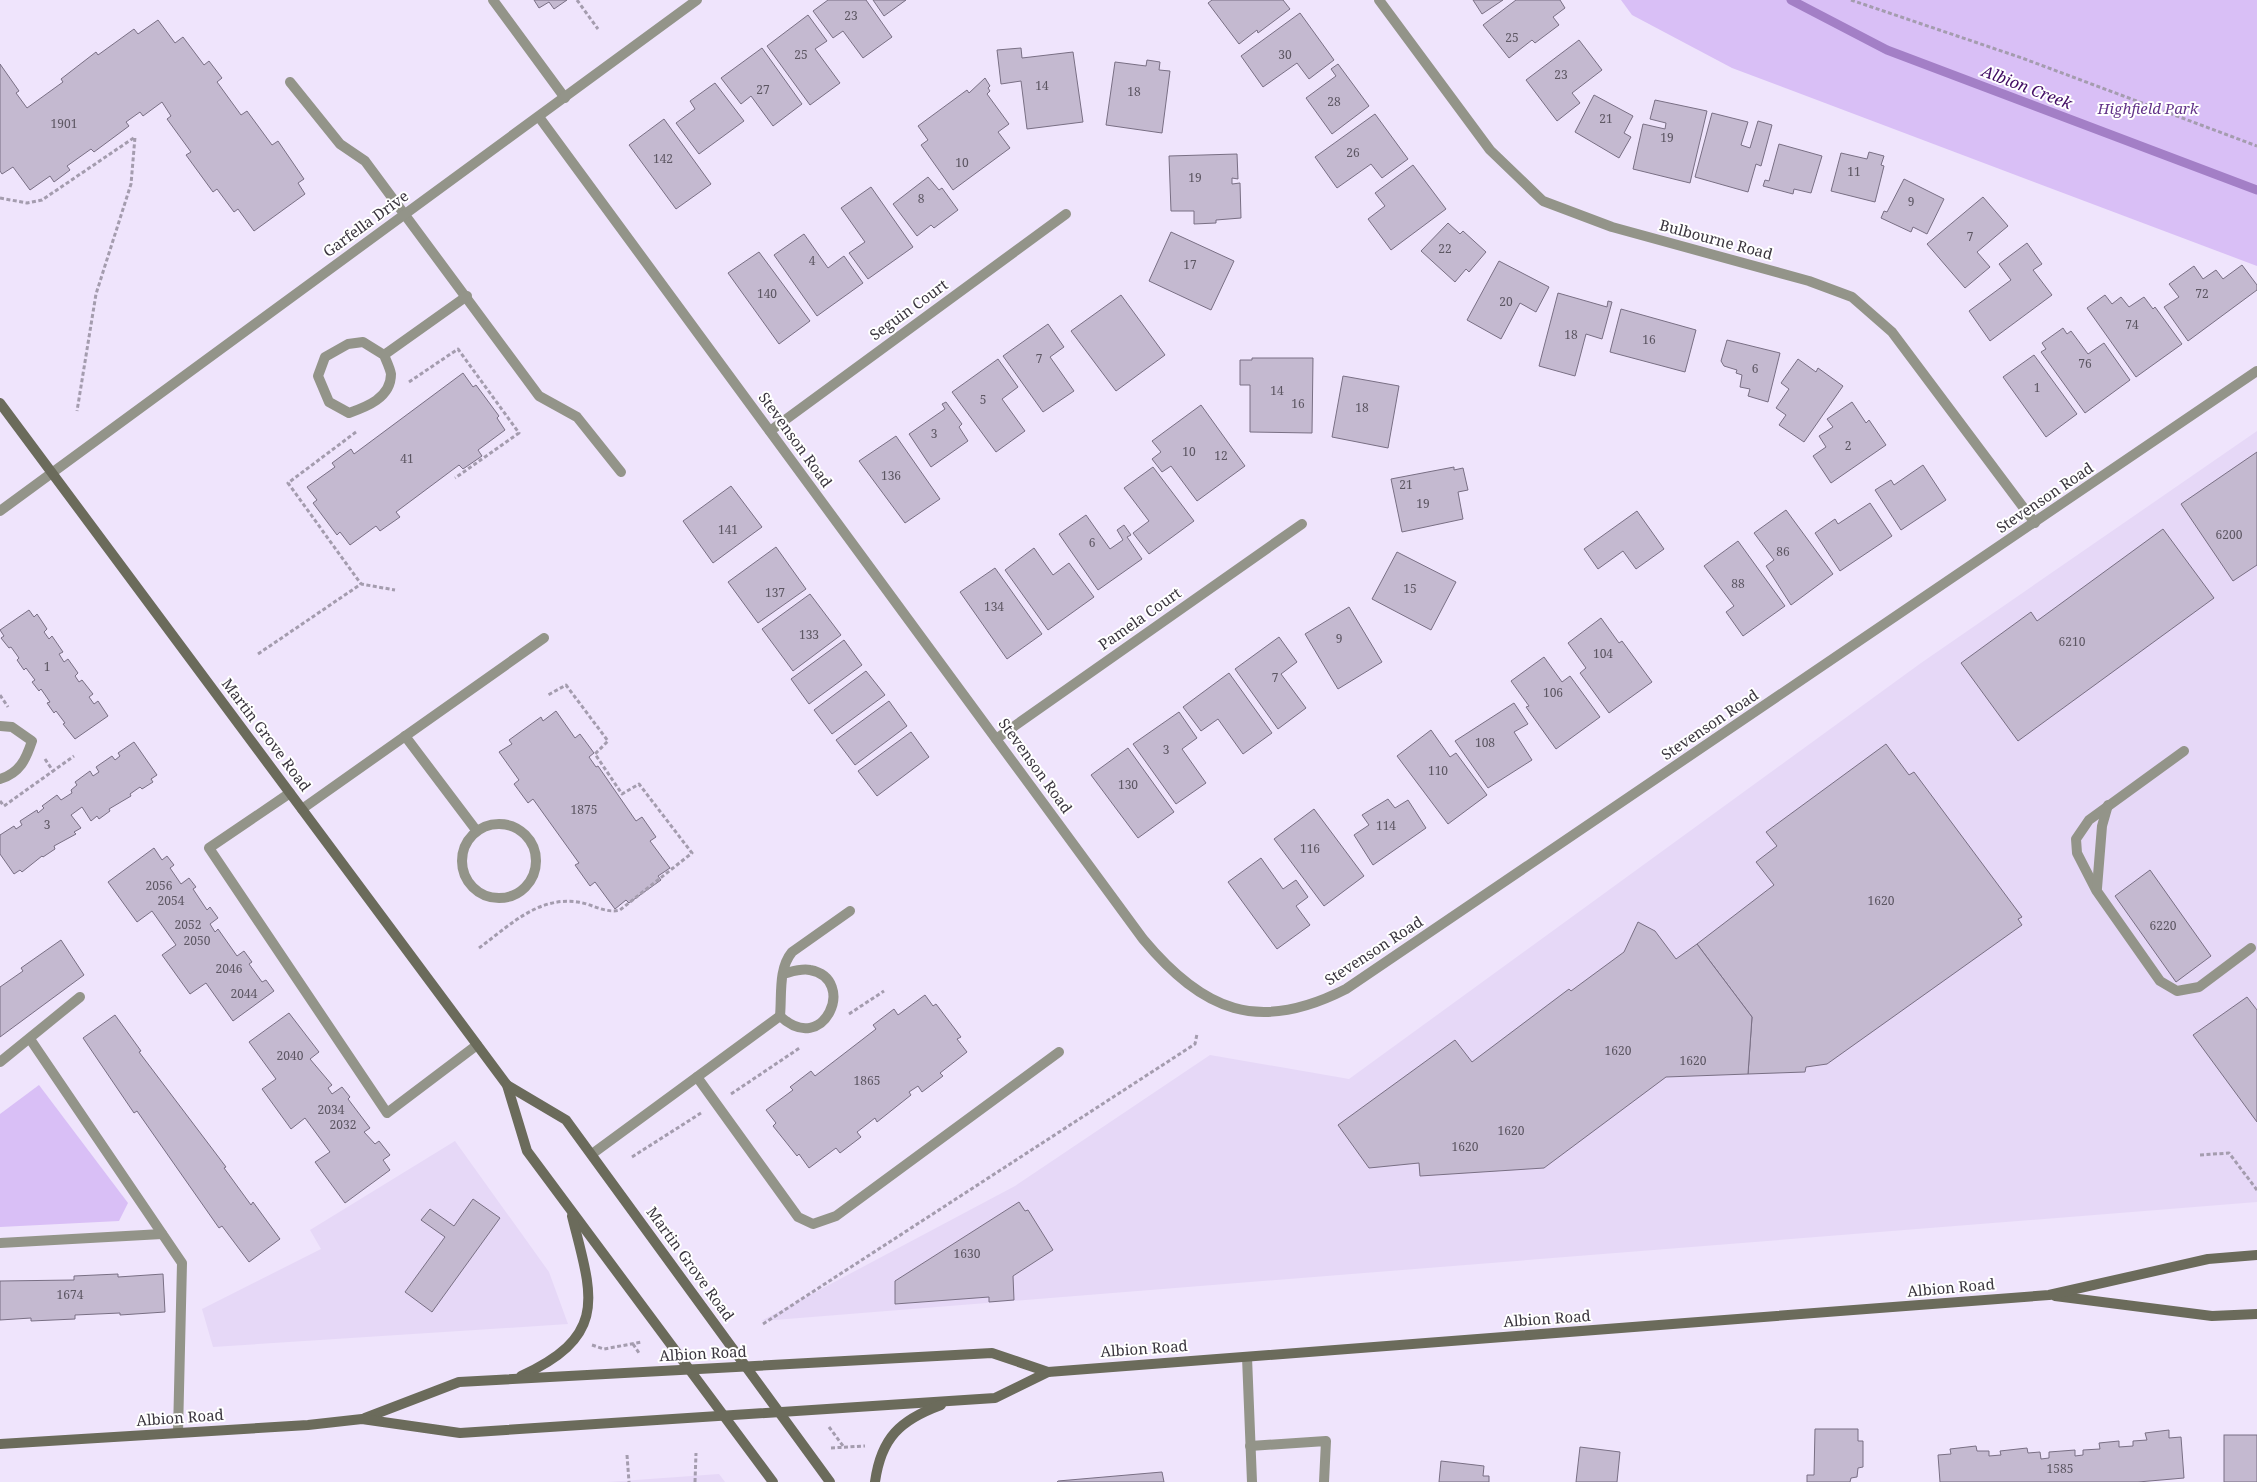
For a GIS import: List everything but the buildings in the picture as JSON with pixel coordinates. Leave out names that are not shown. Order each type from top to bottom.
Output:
[{"type":"main road","name":"Martin Grove Road","points":[[0,403],[507,1085],[527,1151],[773,1482]]},
{"type":"main road","name":"Martin Grove Road","points":[[507,1085],[566,1120],[830,1482]]},
{"type":"main road","points":[[514,1379],[543,1366],[560,1355],[576,1340],[584,1326],[589,1306],[590,1289],[570,1210]]},
{"type":"main road","name":"Albion Road","points":[[0,1444],[362,1419],[460,1433],[995,1398],[1048,1372],[2049,1295],[2208,1259],[2257,1255]]},
{"type":"main road","name":"Albion Road","points":[[2049,1295],[2212,1316],[2257,1314]]},
{"type":"main road","name":"Albion Road","points":[[362,1419],[459,1382],[992,1353],[1048,1372]]},
{"type":"main road","points":[[875,1482],[877,1465],[884,1446],[894,1432],[929,1410],[952,1401]]},
{"type":"street","points":[[493,0],[564,98]]},
{"type":"street","name":"Garfella Drive","points":[[0,511],[697,0]]},
{"type":"street","name":"Bulbourne Road","points":[[1379,0],[1490,150],[1544,201],[1612,227],[1809,281],[1852,297],[1892,332],[2035,523]]},
{"type":"street","points":[[290,82],[340,144],[365,161],[467,296],[539,396],[578,417],[621,472]]},
{"type":"street","name":"Stevenson Road","points":[[539,117],[1143,939],[1166,966],[1189,987],[1213,1002],[1236,1009],[1264,1012],[1290,1010],[1318,1003],[1346,989],[2257,371]]},
{"type":"street","name":"Seguin Court","points":[[770,431],[1066,214]]},
{"type":"street","points":[[384,355],[467,296]]},
{"type":"street","points":[[363,342],[384,355],[391,374],[385,391],[373,404],[349,413],[329,402],[318,376],[325,357],[348,344],[363,342]]},
{"type":"street","name":"Pamela Court","points":[[996,739],[1302,524]]},
{"type":"street","points":[[302,809],[544,638]]},
{"type":"street","points":[[0,726],[12,727],[32,741],[26,760],[8,777],[0,779]]},
{"type":"street","points":[[405,736],[476,830]]},
{"type":"street","points":[[2184,750],[2089,820],[2076,839],[2077,853],[2096,890],[2160,981],[2177,991],[2199,987],[2252,948]]},
{"type":"street","points":[[290,793],[209,848],[387,1113],[477,1045]]},
{"type":"street","points":[[2096,890],[2102,826],[2108,805]]},
{"type":"street","points":[[500,824],[517,828],[530,840],[535,850],[537,862],[529,884],[520,892],[508,897],[495,898],[483,895],[472,887],[465,876],[462,864],[463,851],[476,830],[500,824]]},
{"type":"street","points":[[592,1154],[780,1016],[785,961],[792,952],[850,911]]},
{"type":"street","points":[[780,1016],[796,1027],[815,1026],[829,1015],[834,997],[827,979],[819,973],[810,969],[783,974]]},
{"type":"street","points":[[0,1062],[80,997]]},
{"type":"street","points":[[30,1039],[182,1263],[178,1433]]},
{"type":"street","points":[[697,1077],[798,1217],[813,1224],[836,1216],[1059,1052]]},
{"type":"street","points":[[0,1243],[162,1234]]},
{"type":"street","points":[[1247,1357],[1252,1482]]},
{"type":"street","points":[[1250,1446],[1326,1441],[1324,1482]]},
{"type":"path","points":[[577,0],[598,29]]},
{"type":"path","points":[[1851,0],[2022,58],[2257,146]]},
{"type":"path","points":[[0,198],[27,203],[42,200],[135,137],[131,184],[96,294],[77,411]]},
{"type":"path","points":[[405,385],[458,349],[519,433],[455,478]]},
{"type":"path","points":[[357,432],[288,483],[361,584],[394,590]]},
{"type":"path","points":[[258,654],[361,584]]},
{"type":"path","points":[[479,948],[533,909],[546,903],[562,900],[580,902],[610,911],[620,910],[692,853],[639,784],[622,794],[595,754],[608,741],[566,685],[548,695]]},
{"type":"path","points":[[0,801],[4,806],[54,771]]},
{"type":"path","points":[[844,1017],[884,991]]},
{"type":"path","points":[[762,1324],[1195,1044],[1197,1034]]},
{"type":"path","points":[[632,1157],[716,1104],[805,1044]]},
{"type":"path","points":[[2200,1155],[2229,1153],[2257,1190]]},
{"type":"path","points":[[591,1345],[604,1349],[642,1342]]},
{"type":"path","points":[[633,1344],[639,1353]]},
{"type":"path","points":[[828,1427],[844,1447]]},
{"type":"path","points":[[831,1448],[868,1445]]},
{"type":"path","points":[[695,1482],[696,1453]]},
{"type":"path","points":[[627,1455],[629,1482]]},
{"type":"shaded area","points":[[2257,431],[2257,1202],[761,1321],[1015,1186],[1210,1055],[1349,1079],[1921,663]]},
{"type":"shaded area","points":[[455,1141],[549,1272],[568,1324],[213,1347],[202,1309],[321,1249],[310,1230]]},
{"type":"shaded area","points":[[719,1474],[725,1482],[608,1482]]},
{"type":"green space","name":"Highfield Park","points":[[1621,0],[2257,0],[2257,266],[1732,68],[1632,15]]},
{"type":"green space","points":[[39,1085],[128,1203],[119,1221],[0,1227],[0,1114]]},
{"type":"waterway","name":"Albion Creek","points":[[1791,0],[1887,50],[2257,190]]}]
